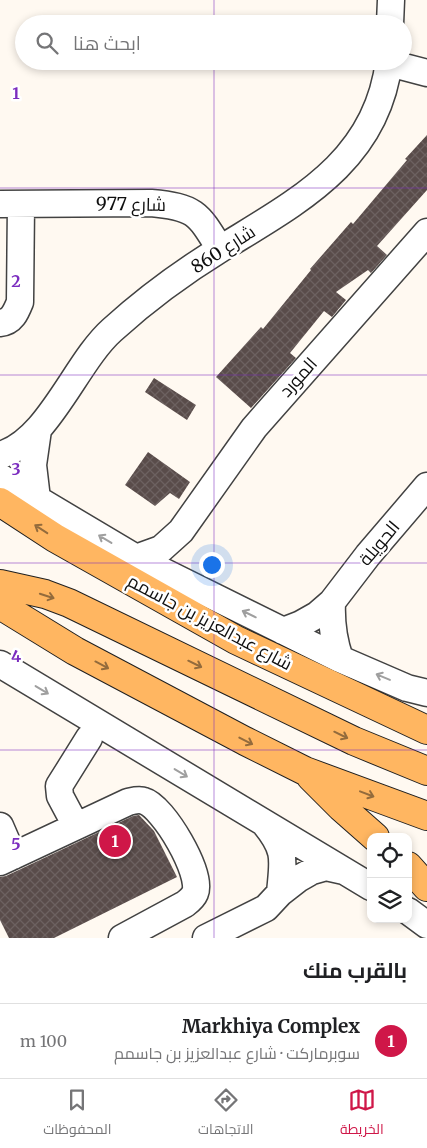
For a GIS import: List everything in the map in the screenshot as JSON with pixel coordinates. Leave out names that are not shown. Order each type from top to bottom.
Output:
[{"type":"main road","name":"شارع عبدالعزيز بن جاسمم","points":[[0,502],[55,538],[236,640],[427,730]]},
{"type":"main road","points":[[0,584],[44,594],[69,603],[354,741],[427,771]]},
{"type":"main road","points":[[0,605],[84,655],[304,770],[427,816]]},
{"type":"main road","points":[[331,684],[392,704],[427,711]]},
{"type":"main road","points":[[304,770],[371,833]]},
{"type":"main road","points":[[412,870],[427,887]]},
{"type":"street","points":[[390,15],[391,0]]},
{"type":"street","points":[[412,69],[427,73]]},
{"type":"street","name":"شارع 860","points":[[0,455],[8,453],[24,443],[38,430],[110,331],[158,293],[220,249],[275,217],[306,195],[334,171],[357,145],[373,116],[383,92],[387,70]]},
{"type":"street","name":"شارع 977","points":[[0,323],[9,320],[16,312],[20,302],[10,204],[151,203],[175,205],[191,212],[203,221],[220,249]]},
{"type":"street","name":"المورد","points":[[136,558],[161,548],[172,541],[181,531],[254,428],[427,232]]},
{"type":"street","name":"شارع 860","points":[[38,430],[33,465],[38,499]]},
{"type":"street","name":"شارع عبدالعزيز بن جاسمم","points":[[0,477],[136,558],[340,659],[407,688],[427,693]]},
{"type":"street","name":"الحويلة","points":[[283,631],[317,615],[332,602],[368,555],[427,486]]},
{"type":"street","name":"المورد","points":[[181,531],[178,556],[182,581]]},
{"type":"street","points":[[332,602],[331,622],[333,641],[340,659]]},
{"type":"street","points":[[0,664],[367,884]]},
{"type":"street","points":[[76,826],[60,796],[59,786],[89,738]]},
{"type":"street","points":[[0,826],[6,859],[128,802],[144,801],[162,813],[170,824],[196,876],[196,892],[191,899],[122,938]]},
{"type":"street","points":[[263,822],[275,836],[282,851],[280,893]]},
{"type":"street","points":[[206,938],[266,908],[280,893],[312,871],[326,867],[347,872]]},
{"type":"street","points":[[412,914],[427,925]]},
{"type":"building","points":[[427,135],[427,190],[377,246],[387,255],[371,273],[368,270],[336,292],[346,300],[332,317],[324,311],[290,353],[296,358],[251,408],[216,377],[261,327],[263,329],[310,269],[351,222],[353,224],[407,160],[405,159]]},
{"type":"building","points":[[154,378],[196,405],[187,420],[145,392]]},
{"type":"building","points":[[148,452],[190,482],[179,499],[170,493],[155,506],[125,485]]},
{"type":"building","points":[[139,815],[154,831],[177,877],[54,938],[9,938],[0,920],[0,877],[6,876],[133,816]]},
{"type":"place","name":"Markhiya Complex","points":[[115,841]]}]
